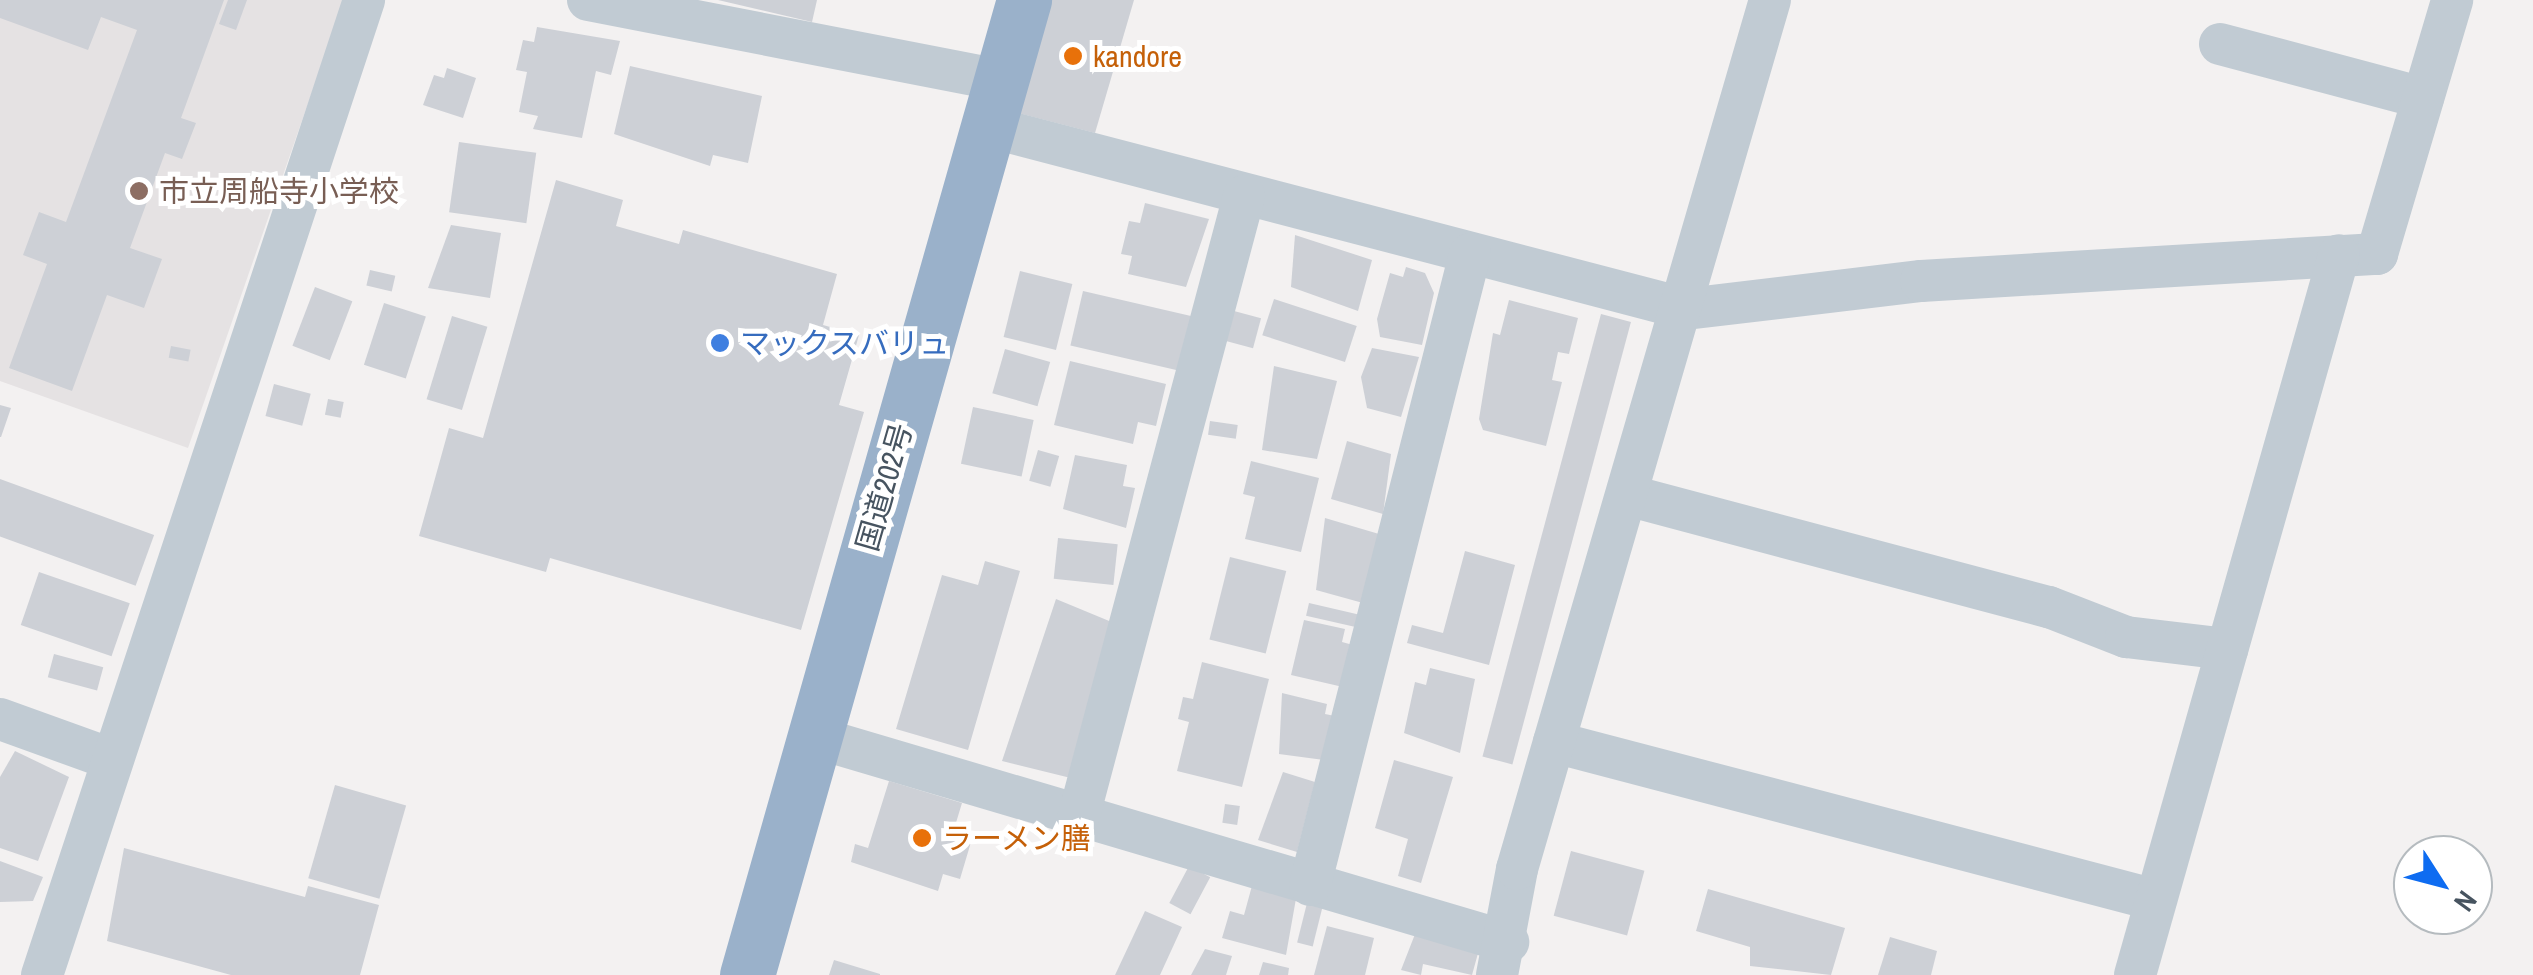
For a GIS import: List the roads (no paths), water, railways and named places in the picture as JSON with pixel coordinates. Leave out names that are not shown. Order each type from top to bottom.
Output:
[{"type":"highway","name":"国道202号","points":[[747,975],[1024,0]]},
{"type":"street","points":[[42,975],[364,0]]},
{"type":"street","points":[[588,0],[993,104],[1244,196],[1686,309],[1921,281],[2376,254],[2452,0]]},
{"type":"street","points":[[814,737],[1078,819],[1310,885],[1502,958],[1516,869],[1686,309],[1770,0]]},
{"type":"street","points":[[2220,44],[2423,98]]},
{"type":"street","points":[[1078,819],[1244,196]]},
{"type":"street","points":[[1310,885],[1470,254]]},
{"type":"street","points":[[2135,975],[2339,256]]},
{"type":"street","points":[[1627,495],[2049,607],[2126,637],[2227,649]]},
{"type":"street","points":[[0,719],[112,759]]},
{"type":"street","points":[[1554,742],[2156,900]]},
{"type":"place","name":"kandore","points":[[1073,56]]},
{"type":"place","name":"市立周船寺小学校","points":[[139,191]]},
{"type":"place","name":"マックスバリュ","points":[[720,343]]},
{"type":"place","name":"ラーメン膳","points":[[922,838]]}]
